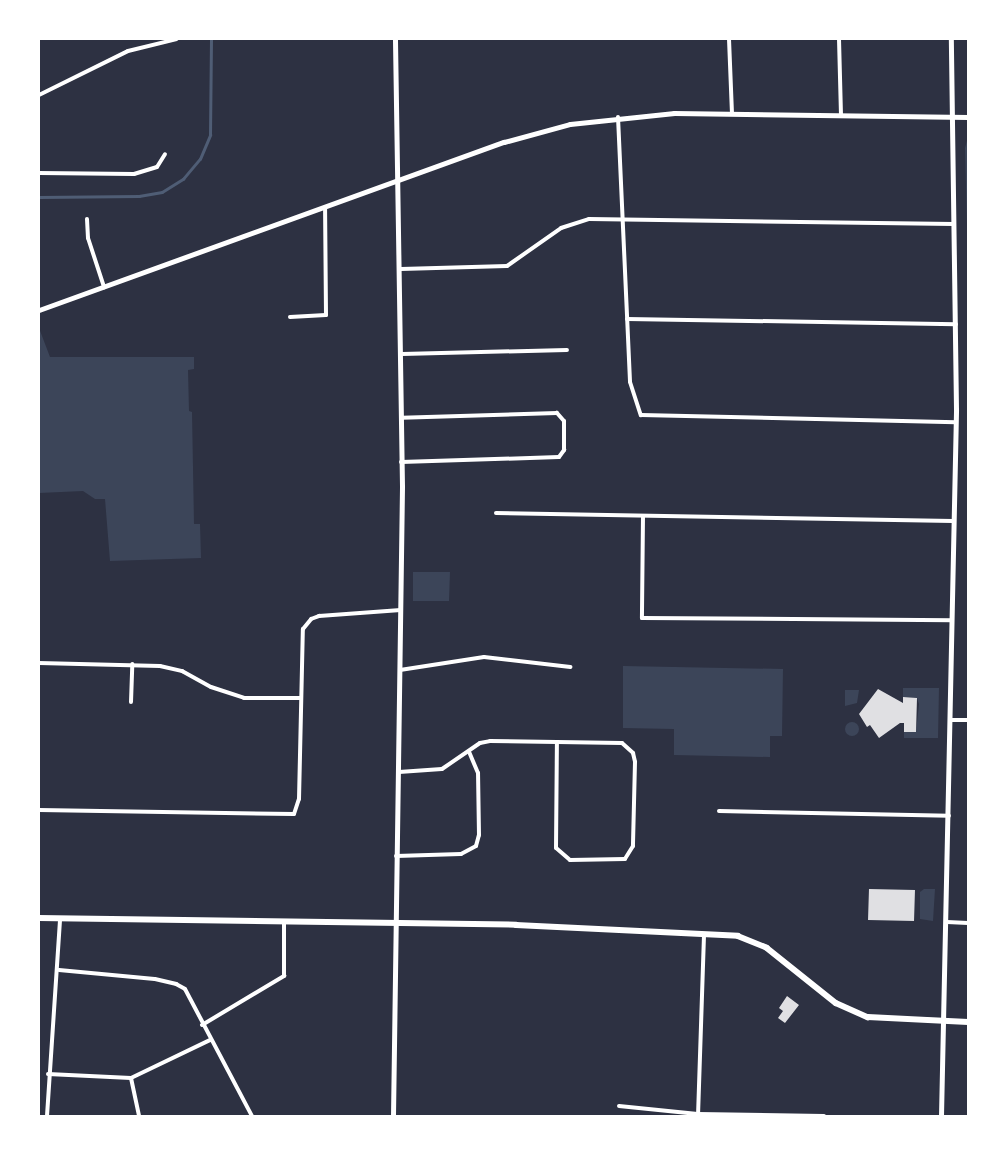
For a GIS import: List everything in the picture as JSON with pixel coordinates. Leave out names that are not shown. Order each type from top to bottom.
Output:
[{"type":"main road","points":[[39,918],[395,923],[704,933],[753,940],[836,1003],[868,1017],[968,1022]]},
{"type":"street","points":[[39,95],[128,51],[177,39]]},
{"type":"street","points":[[393,1116],[396,856],[402,610],[401,269],[395,39]]},
{"type":"street","points":[[729,39],[732,114]]},
{"type":"street","points":[[839,39],[841,116]]},
{"type":"street","points":[[942,1116],[942,1021],[947,922],[956,422],[951,39]]},
{"type":"street","points":[[39,310],[526,134],[618,116],[732,114],[968,117]]},
{"type":"street","points":[[618,116],[625,219],[630,382],[635,404],[641,415],[659,418],[956,422]]},
{"type":"street","points":[[39,174],[134,174],[157,167],[165,154]]},
{"type":"street","points":[[290,318],[326,315],[325,208]]},
{"type":"street","points":[[87,219],[88,238],[104,287]]},
{"type":"street","points":[[401,269],[507,266],[561,228],[589,219],[954,224]]},
{"type":"street","points":[[627,318],[956,324]]},
{"type":"street","points":[[402,354],[567,350]]},
{"type":"street","points":[[402,418],[557,413],[564,420],[563,455],[402,462]]},
{"type":"street","points":[[496,514],[953,521]]},
{"type":"street","points":[[643,516],[642,618],[952,620]]},
{"type":"street","points":[[39,810],[294,814],[299,799],[301,638],[303,629],[311,618],[402,610]]},
{"type":"street","points":[[400,670],[484,657],[570,667]]},
{"type":"street","points":[[39,663],[132,664],[182,671],[211,687],[244,698],[301,698]]},
{"type":"street","points":[[131,702],[132,664]]},
{"type":"street","points":[[951,720],[968,720]]},
{"type":"street","points":[[399,772],[442,769],[480,743],[490,741],[557,742],[622,743],[633,753],[635,762],[630,854],[625,859],[570,860],[556,848],[557,742]]},
{"type":"street","points":[[396,856],[462,854],[476,846],[479,836],[478,773],[469,752]]},
{"type":"street","points":[[719,811],[949,816]]},
{"type":"street","points":[[47,1116],[48,1074],[59,970],[60,919]]},
{"type":"street","points":[[202,1025],[284,976],[284,922]]},
{"type":"street","points":[[947,922],[968,923]]},
{"type":"street","points":[[698,1115],[704,933]]},
{"type":"street","points":[[59,970],[176,984],[185,989],[202,1025],[252,1116]]},
{"type":"street","points":[[48,1074],[131,1078],[210,1040]]},
{"type":"street","points":[[131,1078],[139,1116]]},
{"type":"street","points":[[619,1106],[698,1115],[824,1116]]},
{"type":"shaded area","points":[[968,137],[968,264],[965,148]]},
{"type":"shaded area","points":[[39,328],[50,357],[194,357],[194,369],[188,370],[189,411],[192,412],[194,524],[200,524],[201,558],[110,561],[105,499],[95,499],[83,491],[39,493]]},
{"type":"shaded area","points":[[413,572],[450,572],[449,601],[413,601]]},
{"type":"shaded area","points":[[623,666],[783,669],[782,736],[770,736],[770,757],[674,755],[674,729],[623,728]]},
{"type":"shaded area","points":[[903,688],[939,688],[938,738],[904,738],[904,732],[916,732],[919,704],[917,698],[903,697]]},
{"type":"shaded area","points":[[845,690],[859,690],[857,703],[845,706]]},
{"type":"shaded area","points":[[849,722],[855,722],[859,729],[855,736],[849,736],[845,732],[845,726]]},
{"type":"shaded area","points":[[924,889],[935,889],[933,921],[920,919],[920,892]]},
{"type":"building","points":[[878,689],[903,703],[903,697],[917,698],[916,732],[904,732],[904,723],[900,723],[879,738],[870,725],[867,727],[859,714]]},
{"type":"building","points":[[869,889],[915,890],[914,921],[868,920]]},
{"type":"building","points":[[787,996],[799,1005],[785,1023],[778,1018],[783,1011],[779,1008]]},
{"type":"waterway","points":[[39,197],[139,196],[162,192],[183,179],[200,159],[210,135],[211,39]]}]
